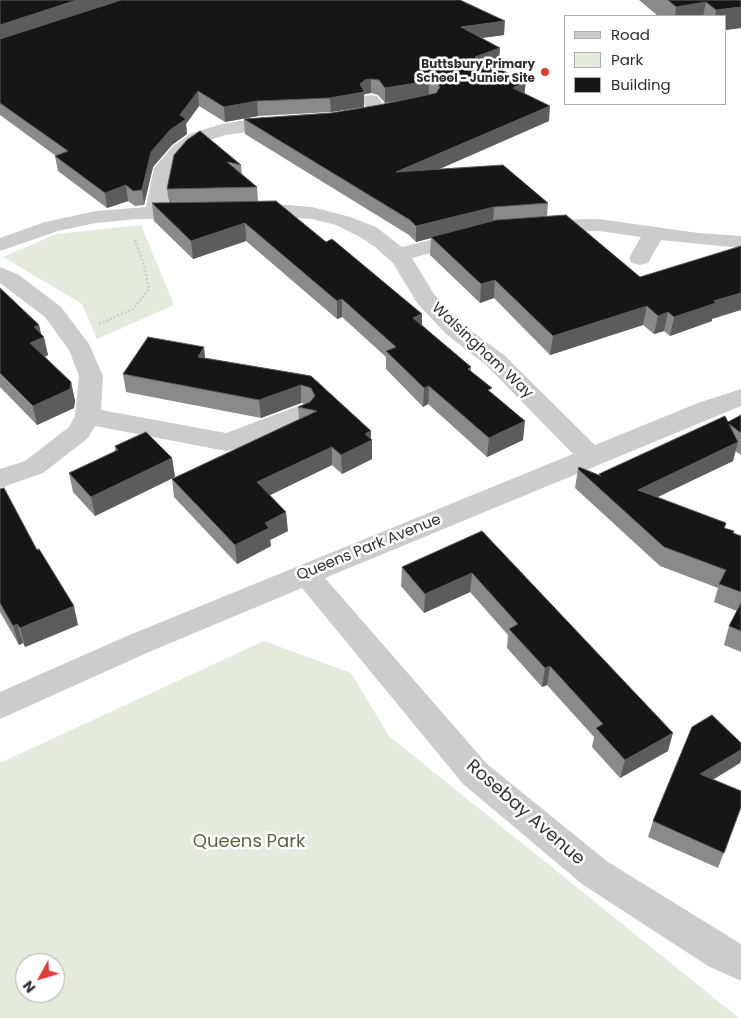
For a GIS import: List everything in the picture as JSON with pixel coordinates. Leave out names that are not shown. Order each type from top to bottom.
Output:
[{"type":"street","points":[[331,120],[382,107]]},
{"type":"street","points":[[156,213],[164,168],[180,150],[200,137],[222,130],[258,124],[302,122]]},
{"type":"street","name":"Walsingham Way","points":[[0,245],[52,226],[96,217],[124,215],[276,210],[312,213],[343,221],[368,232],[399,255],[425,298],[454,329],[495,360],[591,457]]},
{"type":"street","points":[[519,228],[600,225],[654,234],[741,242]]},
{"type":"street","points":[[399,255],[484,232]]},
{"type":"street","points":[[640,258],[654,234]]},
{"type":"street","points":[[0,274],[11,280],[52,312],[81,349],[92,376],[88,416],[79,432],[34,467],[0,479]]},
{"type":"street","name":"Queens Park Avenue","points":[[0,706],[138,644],[307,573],[707,409],[741,397]]},
{"type":"street","points":[[88,416],[226,442],[238,440],[301,413]]},
{"type":"street","name":"Rosebay Avenue","points":[[307,573],[317,589],[475,774],[595,873],[721,953],[741,963]]},
{"type":"path","points":[[71,336],[133,309],[149,289],[144,265],[124,215]]},
{"type":"green space","points":[[141,225],[174,305],[97,339],[82,304],[3,257],[56,234]]},
{"type":"green space","name":"Queens Park","points":[[264,641],[351,673],[389,736],[739,1018],[0,1018],[0,763]]},
{"type":"building","points":[[0,0],[77,0],[0,25]]},
{"type":"building","points":[[121,0],[460,0],[505,21],[461,27],[500,48],[475,57],[526,82],[513,88],[550,106],[396,172],[503,165],[548,203],[494,207],[416,226],[410,220],[244,119],[331,113],[436,93],[440,87],[436,82],[429,81],[385,88],[379,80],[371,79],[365,80],[360,84],[364,92],[330,98],[257,101],[224,107],[198,91],[180,115],[186,119],[170,130],[151,152],[142,190],[133,191],[126,185],[105,193],[55,156],[68,151],[0,103],[0,39]]},
{"type":"building","points":[[668,0],[741,0],[741,7],[716,10],[706,2],[676,7]]},
{"type":"building","points":[[200,131],[241,165],[227,162],[257,187],[167,189],[174,155],[187,140]]},
{"type":"building","points":[[276,201],[326,242],[332,239],[422,314],[413,318],[471,367],[468,369],[492,388],[488,390],[525,421],[489,438],[429,386],[424,388],[386,351],[396,347],[342,299],[337,301],[245,223],[191,241],[152,203]]},
{"type":"building","points":[[566,215],[640,277],[741,246],[741,293],[714,301],[716,303],[674,317],[668,312],[658,316],[647,306],[553,336],[495,280],[481,284],[431,237],[496,220]]},
{"type":"building","points":[[0,288],[39,325],[34,327],[44,337],[30,343],[71,382],[70,389],[33,406],[0,373]]},
{"type":"building","points":[[148,337],[204,347],[198,357],[311,376],[371,431],[365,434],[372,440],[341,455],[332,447],[257,482],[286,512],[265,523],[269,528],[235,545],[172,479],[317,411],[298,407],[310,402],[315,396],[311,388],[301,385],[259,400],[123,374]]},
{"type":"building","points":[[741,415],[741,433],[729,424],[738,442],[638,490],[726,523],[724,528],[734,531],[733,533],[741,536],[741,592],[719,584],[726,570],[664,547],[578,469],[579,467],[601,476],[599,474],[725,416],[728,422]]},
{"type":"building","points":[[146,432],[172,458],[91,497],[69,473],[118,450],[115,446]]},
{"type":"building","points":[[4,488],[37,550],[39,549],[74,606],[20,628],[17,624],[13,626],[0,603],[0,489]]},
{"type":"building","points":[[482,531],[673,733],[625,760],[596,728],[603,724],[550,666],[545,668],[509,629],[518,624],[472,573],[425,594],[402,567]]},
{"type":"building","points":[[741,603],[741,631],[729,626]]},
{"type":"building","points":[[712,715],[741,743],[741,750],[700,774],[741,791],[741,807],[724,853],[653,821],[692,727]]},
{"type":"place","name":"Buttsbury Primary School - Junior Site","points":[[545,72]]}]
